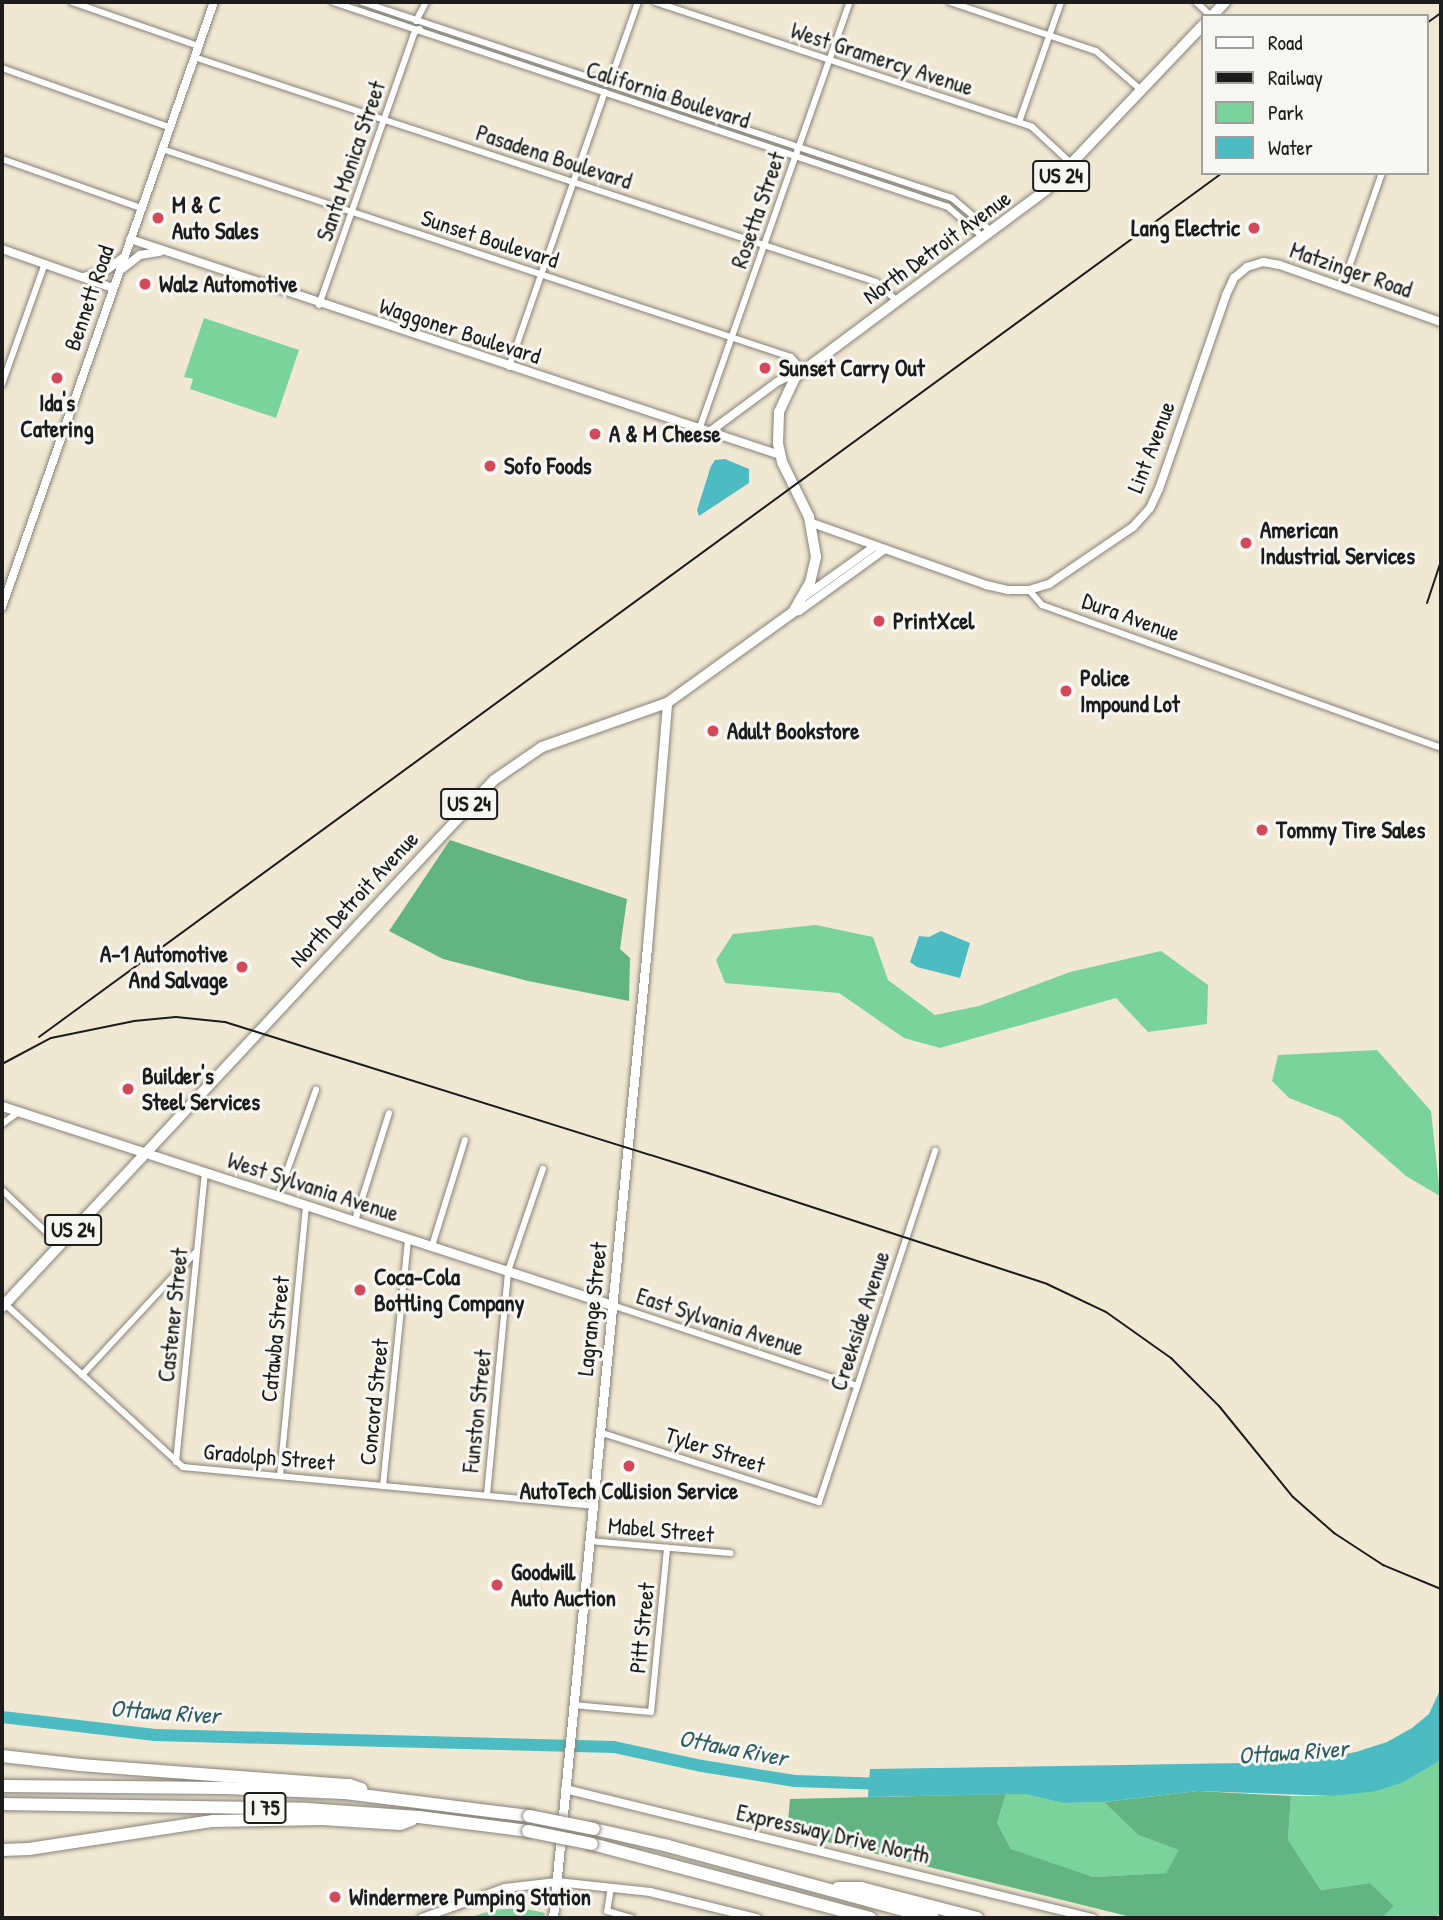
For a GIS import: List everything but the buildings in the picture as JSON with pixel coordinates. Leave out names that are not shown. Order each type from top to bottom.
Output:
[{"type":"highway","points":[[2,1756],[80,1765],[349,1785],[369,1795]]},
{"type":"highway","name":"I 75","points":[[2,1786],[225,1788],[369,1795],[529,1816],[594,1829],[933,1918]]},
{"type":"highway","name":"I 75","points":[[2,1804],[307,1809],[419,1817],[528,1831],[592,1844],[870,1918]]},
{"type":"highway","points":[[2,1850],[29,1849],[213,1821],[322,1819],[400,1824],[419,1817]]},
{"type":"highway","points":[[822,1888],[861,1888],[977,1918]]},
{"type":"main road","name":"North Detroit Avenue","points":[[4,1306],[494,780],[542,747],[667,703],[793,612],[814,570],[816,542],[811,523],[780,455],[779,412],[789,387],[802,369],[1046,190],[1202,26]]},
{"type":"main road","name":"Lagrange Street","points":[[553,1918],[667,703]]},
{"type":"main road","name":"West Sylvania Avenue","points":[[2,1105],[612,1305]]},
{"type":"street","points":[[72,2],[198,46]]},
{"type":"street","name":"Bennett Road","points":[[2,607],[214,2]]},
{"type":"street","name":"California Boulevard","points":[[333,2],[903,191],[954,210],[987,234]]},
{"type":"street","name":"California Boulevard","points":[[362,2],[959,202],[987,234]]},
{"type":"street","name":"Santa Monica Street","points":[[319,305],[416,30],[422,29],[419,20],[426,2]]},
{"type":"street","points":[[509,367],[606,93],[613,92],[609,83],[638,2]]},
{"type":"street","name":"West Gramercy Avenue","points":[[655,2],[1032,127],[1072,164]]},
{"type":"street","name":"Rosetta Street","points":[[704,431],[764,245],[850,2]]},
{"type":"street","points":[[950,2],[1102,55],[1141,90]]},
{"type":"street","points":[[1019,122],[1061,2]]},
{"type":"street","points":[[1196,2],[1209,14]]},
{"type":"street","points":[[510,62],[513,52]]},
{"type":"street","name":"Pasadena Boulevard","points":[[194,57],[876,282],[896,300]]},
{"type":"street","points":[[2,68],[169,127]]},
{"type":"street","points":[[701,125],[704,116]]},
{"type":"street","name":"Sunset Boulevard","points":[[162,149],[791,356],[802,369]]},
{"type":"street","points":[[2,159],[141,208]]},
{"type":"street","points":[[1342,287],[1381,175]]},
{"type":"street","points":[[903,191],[905,183]]},
{"type":"street","name":"Waggoner Boulevard","points":[[130,239],[319,305],[780,455]]},
{"type":"street","points":[[2,248],[113,288]]},
{"type":"street","points":[[117,277],[137,256],[166,252]]},
{"type":"street","points":[[82,277],[104,272],[124,257]]},
{"type":"street","points":[[2,384],[44,263]]},
{"type":"street","name":"Matzinger Road","points":[[1247,267],[1271,263],[1441,322]]},
{"type":"street","name":"Lint Avenue","points":[[1030,590],[1069,574],[1133,527],[1150,508],[1226,295],[1234,278],[1247,267]]},
{"type":"street","name":"North Detroit Avenue","points":[[704,431],[802,369]]},
{"type":"street","points":[[811,523],[986,585],[1008,590],[1030,590]]},
{"type":"street","points":[[800,600],[875,546]]},
{"type":"street","points":[[793,612],[799,611],[885,549]]},
{"type":"street","name":"Dura Avenue","points":[[1030,590],[1042,605],[1441,748]]},
{"type":"street","points":[[278,1196],[316,1090]]},
{"type":"street","points":[[2,1124],[20,1111]]},
{"type":"street","points":[[355,1221],[389,1114]]},
{"type":"street","points":[[432,1246],[466,1140]]},
{"type":"street","name":"Creekside Avenue","points":[[819,1502],[935,1151]]},
{"type":"street","name":"Funston Street","points":[[487,1495],[509,1271],[543,1169]]},
{"type":"street","name":"Castener Street","points":[[176,1462],[205,1172]]},
{"type":"street","points":[[2,1190],[60,1245]]},
{"type":"street","name":"Catawba Street","points":[[280,1476],[306,1205]]},
{"type":"street","name":"Concord Street","points":[[383,1486],[408,1238]]},
{"type":"street","points":[[82,1375],[197,1251]]},
{"type":"street","name":"East Sylvania Avenue","points":[[612,1305],[857,1386]]},
{"type":"street","name":"Gradolph Street","points":[[4,1306],[183,1467],[592,1506]]},
{"type":"street","name":"Tyler Street","points":[[599,1432],[819,1502]]},
{"type":"street","name":"Mabel Street","points":[[589,1541],[730,1553]]},
{"type":"street","name":"Pitt Street","points":[[573,1705],[651,1712],[667,1548]]},
{"type":"street","name":"Expressway Drive North","points":[[565,1790],[1092,1918]]},
{"type":"street","points":[[422,1918],[505,1888],[557,1882],[661,1894],[757,1918]]},
{"type":"street","points":[[611,1887],[607,1911],[632,1918]]},
{"type":"green space","points":[[204,318],[299,350],[276,418],[190,389],[193,379],[184,377]]},
{"type":"green space","points":[[450,840],[627,899],[620,949],[630,958],[629,1001],[528,981],[443,959],[389,931]]},
{"type":"green space","points":[[816,925],[873,937],[888,980],[935,1015],[979,1006],[1070,972],[1161,951],[1208,985],[1207,1024],[1148,1032],[1116,998],[940,1048],[904,1038],[839,993],[725,983],[716,960],[733,934]]},
{"type":"green space","points":[[1377,1050],[1431,1111],[1440,1196],[1406,1176],[1340,1118],[1289,1098],[1272,1081],[1278,1055]]},
{"type":"green space","points":[[1441,1760],[1441,1914],[1431,1918],[1382,1918],[1394,1906],[1370,1883],[1321,1890],[1288,1840],[1291,1796],[1334,1796],[1404,1782]]},
{"type":"green space","points":[[1198,1791],[1291,1796],[1288,1840],[1321,1890],[1370,1883],[1394,1906],[1382,1918],[1135,1918],[787,1832],[790,1799],[1006,1794],[997,1823],[1011,1849],[1093,1877],[1166,1873],[1179,1850],[1138,1835],[1104,1802]]},
{"type":"green space","points":[[1006,1794],[1024,1794],[1063,1803],[1104,1802],[1138,1835],[1180,1850],[1166,1873],[1093,1877],[1043,1862],[1011,1849],[997,1823]]},
{"type":"green space","points":[[522,1908],[545,1913],[544,1918],[468,1918],[493,1910]]},
{"type":"water","points":[[725,459],[749,469],[749,483],[699,516],[697,510],[711,466],[715,460]]},
{"type":"water","points":[[941,931],[970,943],[960,978],[917,967],[910,962],[919,936],[929,937]]},
{"type":"water","points":[[1441,1688],[1441,1760],[1404,1782],[1376,1791],[1334,1796],[1198,1791],[1104,1802],[1063,1803],[1024,1794],[868,1797],[870,1769],[1314,1760],[1356,1752],[1387,1742],[1412,1728],[1429,1714]]},
{"type":"waterway","name":"Ottawa River","points":[[2,1717],[155,1735],[614,1747],[702,1766],[795,1781],[886,1784]]},
{"type":"railway","points":[[1429,22],[1441,13]]},
{"type":"railway","points":[[39,1037],[1219,175]]},
{"type":"railway","points":[[1427,603],[1441,561]]},
{"type":"railway","points":[[2,1064],[51,1038],[134,1021],[176,1017],[225,1022],[708,1173],[1047,1284],[1106,1312],[1171,1358],[1219,1406],[1293,1497],[1334,1533],[1383,1565],[1441,1589]]},
{"type":"place","name":"M & C Auto Sales","points":[[158,218]]},
{"type":"place","name":"Lang Electric","points":[[1254,228]]},
{"type":"place","name":"Walz Automotive","points":[[145,284]]},
{"type":"place","name":"Sunset Carry Out","points":[[765,368]]},
{"type":"place","name":"Ida's Catering","points":[[57,378]]},
{"type":"place","name":"A & M Cheese","points":[[595,434]]},
{"type":"place","name":"Sofo Foods","points":[[490,466]]},
{"type":"place","name":"American Industrial Services","points":[[1246,543]]},
{"type":"place","name":"PrintXcel","points":[[879,621]]},
{"type":"place","name":"Police Impound Lot","points":[[1066,691]]},
{"type":"place","name":"Adult Bookstore","points":[[713,731]]},
{"type":"place","name":"Tommy Tire Sales","points":[[1262,830]]},
{"type":"place","name":"A-1 Automotive And Salvage","points":[[242,967]]},
{"type":"place","name":"Builder's Steel Services","points":[[128,1089]]},
{"type":"place","name":"Coca-Cola Bottling Company","points":[[360,1290]]},
{"type":"place","name":"AutoTech Collision Service","points":[[629,1466]]},
{"type":"place","name":"Goodwill Auto Auction","points":[[497,1585]]},
{"type":"place","name":"Windermere Pumping Station","points":[[335,1897]]}]
